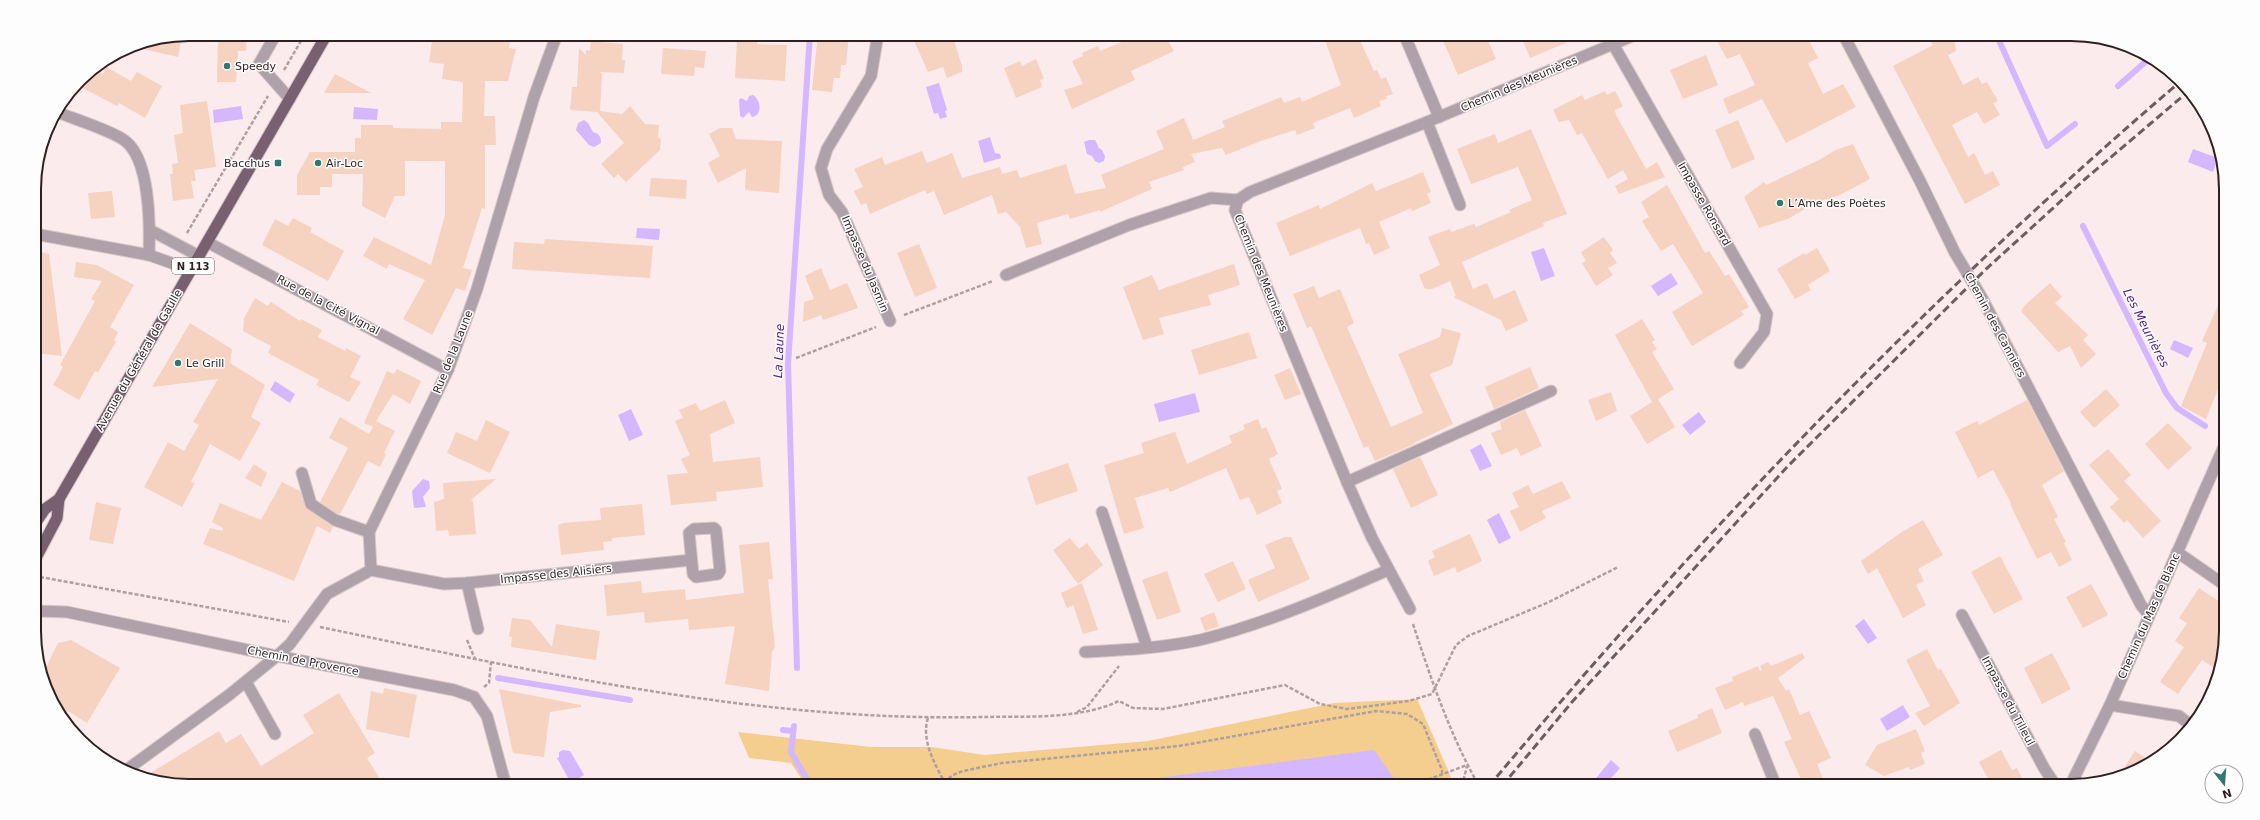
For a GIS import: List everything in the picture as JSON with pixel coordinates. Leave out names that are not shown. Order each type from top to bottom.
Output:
[{"type":"main road","name":"Avenue du Général de Gaulle","points":[[41,548],[57,518],[59,499],[324,41]]},
{"type":"main road","name":"Avenue du Général de Gaulle","points":[[41,515],[45,509],[59,499]]},
{"type":"street","points":[[272,41],[259,64],[290,99]]},
{"type":"street","name":"Rue de la Laune","points":[[371,570],[369,532],[448,370],[477,289],[534,97],[554,41]]},
{"type":"street","name":"Impasse du Jasmin","points":[[877,41],[871,76],[827,149],[821,168],[829,195],[842,212],[890,321]]},
{"type":"street","points":[[1407,41],[1439,117]]},
{"type":"street","name":"Chemin des Meunières","points":[[1410,609],[1388,570],[1347,482],[1235,210],[1238,200],[1250,192],[1427,122],[1620,41]]},
{"type":"street","name":"Chemin des Canniers","points":[[1847,41],[1920,181],[1955,253],[1982,298],[2141,605],[2149,615]]},
{"type":"street","name":"Impasse Ronsard","points":[[1613,44],[1766,314],[1764,332],[1740,363]]},
{"type":"street","points":[[62,114],[123,139],[132,147],[141,165],[150,230],[149,255]]},
{"type":"street","points":[[1427,122],[1460,205]]},
{"type":"street","points":[[1006,275],[1129,225],[1211,198],[1238,200]]},
{"type":"street","points":[[150,230],[199,256]]},
{"type":"street","points":[[41,235],[149,255],[191,270]]},
{"type":"street","name":"Rue de la Cité Vignal","points":[[207,242],[448,370]]},
{"type":"street","points":[[1347,482],[1551,391]]},
{"type":"street","name":"Chemin du Mas de Blanc","points":[[2073,779],[2110,705],[2219,459]]},
{"type":"street","points":[[302,473],[311,504],[335,520],[369,532]]},
{"type":"street","points":[[1102,512],[1147,648]]},
{"type":"street","points":[[714,528],[716,530],[720,571],[718,574],[696,577],[693,574],[691,560],[689,533],[694,529],[714,528]]},
{"type":"street","points":[[2177,552],[2219,581]]},
{"type":"street","name":"Impasse des Alisiers","points":[[467,583],[691,560]]},
{"type":"street","points":[[130,767],[246,682],[277,656],[290,644],[327,594],[371,570],[444,584],[467,583],[478,629]]},
{"type":"street","points":[[1085,652],[1147,648],[1200,640],[1312,604],[1388,570]]},
{"type":"street","name":"Chemin de Provence","points":[[41,611],[67,612],[277,656],[454,690],[474,697]]},
{"type":"street","name":"Impasse du Tilleul","points":[[1962,615],[2051,779]]},
{"type":"street","points":[[246,682],[275,734]]},
{"type":"street","points":[[474,697],[487,716],[504,779]]},
{"type":"street","points":[[2110,705],[2179,716],[2187,722]]},
{"type":"street","points":[[1755,734],[1773,779]]},
{"type":"path","points":[[180,245],[301,41]]},
{"type":"path","points":[[796,358],[1006,275]]},
{"type":"path","points":[[41,577],[304,624],[491,662],[675,694],[745,704],[862,716],[928,718],[1075,713],[1102,709],[1119,701],[1133,708],[1163,709],[1286,685],[1320,704],[1347,709],[1409,701],[1432,694],[1456,644],[1468,636],[1549,602],[1618,567]]},
{"type":"path","points":[[1410,609],[1435,690],[1467,766],[1474,779]]},
{"type":"path","points":[[465,636],[475,659]]},
{"type":"path","points":[[1075,713],[1087,706],[1134,649]]},
{"type":"path","points":[[474,697],[489,683],[491,662]]},
{"type":"path","points":[[947,779],[963,770],[1002,763],[1179,746],[1376,711],[1407,714],[1423,724],[1442,770],[1442,776]]},
{"type":"path","points":[[928,718],[924,729],[934,763],[943,779]]},
{"type":"path","points":[[1433,779],[1467,766]]},
{"type":"path","points":[[1464,779],[1467,766]]},
{"type":"shaded area","points":[[939,83],[947,110],[945,111],[947,117],[940,119],[938,113],[934,114],[926,87]]},
{"type":"shaded area","points":[[753,95],[758,100],[760,107],[758,113],[756,116],[752,117],[749,112],[743,118],[740,116],[739,100],[741,98],[747,101],[749,96]]},
{"type":"shaded area","points":[[241,106],[243,119],[214,123],[213,110]]},
{"type":"shaded area","points":[[354,107],[378,109],[377,120],[353,119]]},
{"type":"shaded area","points":[[584,120],[588,123],[593,132],[600,137],[601,143],[594,147],[589,145],[576,130],[578,123]]},
{"type":"shaded area","points":[[990,137],[995,153],[1000,154],[1001,158],[984,163],[978,141]]},
{"type":"shaded area","points":[[1095,140],[1105,156],[1104,161],[1099,163],[1095,161],[1092,156],[1087,154],[1084,142]]},
{"type":"shaded area","points":[[2193,149],[2215,157],[2216,162],[2213,172],[2188,162]]},
{"type":"shaded area","points":[[637,228],[660,229],[659,240],[636,238]]},
{"type":"shaded area","points":[[1544,248],[1555,276],[1541,281],[1531,252]]},
{"type":"shaded area","points":[[1671,273],[1678,284],[1658,296],[1651,286]]},
{"type":"shaded area","points":[[2174,340],[2193,348],[2188,358],[2170,349]]},
{"type":"shaded area","points":[[275,381],[295,394],[290,403],[270,390]]},
{"type":"shaded area","points":[[1195,393],[1200,412],[1159,422],[1154,404]]},
{"type":"shaded area","points":[[631,409],[643,435],[629,441],[618,415]]},
{"type":"shaded area","points":[[1699,412],[1706,422],[1690,435],[1682,425]]},
{"type":"shaded area","points":[[1481,444],[1492,466],[1480,471],[1470,450]]},
{"type":"shaded area","points":[[423,479],[429,481],[430,488],[423,497],[426,507],[414,508],[412,491]]},
{"type":"shaded area","points":[[1499,513],[1511,538],[1499,544],[1487,520]]},
{"type":"shaded area","points":[[1864,619],[1877,638],[1868,644],[1855,626]]},
{"type":"shaded area","points":[[1417,699],[1451,777],[1449,779],[801,779],[791,763],[749,758],[738,732],[871,747],[932,747],[984,755],[1148,741],[1334,703]]},
{"type":"shaded area","points":[[1903,705],[1910,717],[1887,731],[1880,719]]},
{"type":"shaded area","points":[[563,750],[570,751],[584,775],[578,779],[569,779],[557,758],[559,757],[559,752]]},
{"type":"shaded area","points":[[1374,750],[1393,777],[1391,779],[1149,779]]},
{"type":"shaded area","points":[[1611,760],[1620,768],[1610,779],[1596,778]]},
{"type":"building","points":[[181,41],[178,57],[142,49],[169,42]]},
{"type":"building","points":[[218,41],[247,41],[246,51],[238,51],[236,82],[217,82]]},
{"type":"building","points":[[432,41],[510,41],[509,48],[516,49],[508,81],[485,81],[484,116],[495,116],[496,145],[485,145],[485,209],[482,208],[463,268],[472,270],[465,291],[456,288],[432,335],[403,319],[425,280],[389,264],[387,269],[363,256],[374,237],[431,265],[445,215],[445,161],[405,161],[405,196],[395,196],[385,218],[362,206],[363,174],[332,174],[332,187],[320,187],[320,195],[297,195],[297,175],[310,152],[355,152],[355,138],[361,138],[361,125],[393,125],[393,128],[441,129],[441,122],[462,122],[463,82],[442,79],[444,64],[429,62]]},
{"type":"building","points":[[591,41],[623,44],[622,60],[625,60],[624,73],[600,72],[602,74],[600,111],[622,114],[630,106],[645,124],[659,125],[658,138],[661,139],[660,150],[626,182],[618,174],[614,178],[601,164],[624,143],[597,112],[570,110],[572,87],[577,87],[579,48],[586,55],[586,50],[590,51]]},
{"type":"building","points":[[737,41],[757,41],[757,44],[787,45],[785,81],[735,78]]},
{"type":"building","points":[[817,41],[848,41],[846,65],[841,65],[840,78],[834,78],[832,92],[812,90]]},
{"type":"building","points":[[914,41],[954,41],[962,66],[962,72],[947,78],[943,67],[928,72]]},
{"type":"building","points":[[1124,41],[1168,41],[1174,51],[1131,71],[1135,80],[1072,109],[1064,90],[1083,84],[1072,61],[1083,56],[1082,53],[1098,46],[1100,51]]},
{"type":"building","points":[[1325,41],[1360,41],[1374,71],[1377,70],[1381,79],[1386,77],[1393,94],[1386,96],[1387,99],[1379,101],[1381,106],[1354,118],[1350,108],[1313,123],[1315,128],[1297,135],[1295,130],[1261,141],[1226,155],[1222,148],[1191,154],[1195,162],[1183,167],[1184,170],[1149,182],[1152,189],[1100,212],[1100,210],[1070,219],[1068,214],[1037,223],[1042,244],[1026,248],[1020,227],[1006,212],[998,214],[992,195],[944,215],[934,191],[927,194],[925,190],[870,214],[866,203],[861,205],[854,191],[863,187],[854,169],[882,157],[885,165],[922,151],[927,163],[952,153],[962,178],[1000,167],[1002,174],[1017,170],[1020,178],[1066,164],[1075,194],[1106,188],[1101,175],[1164,149],[1156,131],[1184,118],[1193,140],[1225,127],[1222,121],[1281,97],[1284,103],[1300,97],[1302,102],[1341,85]]},
{"type":"building","points":[[1443,41],[1488,41],[1496,59],[1458,75]]},
{"type":"building","points":[[1523,41],[1570,41],[1530,58]]},
{"type":"building","points":[[1717,41],[1810,41],[1818,58],[1808,63],[1823,94],[1843,84],[1856,107],[1786,143],[1762,99],[1729,114],[1723,99],[1755,85],[1740,54],[1727,59]]},
{"type":"building","points":[[1930,41],[1955,41],[1956,51],[1948,55],[1963,85],[1978,77],[1982,84],[1987,82],[1998,101],[1993,103],[2000,115],[1984,124],[1977,112],[1952,125],[1968,157],[1974,153],[1985,175],[1993,171],[2000,185],[1965,204],[1893,66],[1933,45]]},
{"type":"building","points":[[663,48],[706,51],[704,68],[695,67],[694,76],[661,74]]},
{"type":"building","points":[[1706,55],[1718,85],[1683,99],[1670,70]]},
{"type":"building","points":[[1036,59],[1044,79],[1040,80],[1042,87],[1016,98],[1004,68],[1020,61],[1022,66]]},
{"type":"building","points":[[106,67],[131,81],[137,72],[162,86],[145,118],[119,103],[117,106],[81,87],[99,72],[103,74]]},
{"type":"building","points":[[335,74],[371,93],[324,93]]},
{"type":"building","points":[[1605,91],[1607,95],[1615,91],[1623,106],[1615,110],[1616,115],[1646,169],[1657,162],[1665,177],[1619,194],[1615,186],[1628,179],[1623,170],[1608,179],[1582,133],[1577,135],[1569,120],[1559,122],[1553,110],[1582,95],[1585,100]]},
{"type":"building","points":[[207,101],[216,167],[194,170],[196,181],[191,181],[194,198],[173,201],[170,174],[173,174],[172,164],[178,163],[174,135],[183,133],[180,105]]},
{"type":"building","points":[[1738,120],[1755,159],[1732,169],[1715,130]]},
{"type":"building","points":[[720,128],[732,128],[736,139],[782,141],[779,193],[745,190],[746,168],[718,183],[708,163],[720,156],[709,134]]},
{"type":"building","points":[[1531,129],[1567,214],[1543,223],[1544,226],[1462,262],[1473,289],[1487,283],[1494,299],[1515,290],[1528,321],[1506,331],[1501,320],[1453,297],[1456,296],[1450,281],[1432,289],[1425,289],[1419,275],[1440,265],[1428,237],[1450,229],[1451,232],[1474,224],[1476,227],[1511,212],[1509,210],[1532,200],[1518,167],[1471,184],[1457,149],[1495,134],[1498,143]]},
{"type":"building","points":[[1853,144],[1870,179],[1840,195],[1815,203],[1788,219],[1759,228],[1744,197],[1764,182],[1766,185],[1821,159],[1835,150]]},
{"type":"building","points":[[1423,172],[1431,192],[1427,194],[1431,203],[1412,211],[1411,208],[1379,222],[1390,248],[1374,255],[1369,243],[1366,244],[1360,228],[1290,256],[1276,223],[1319,205],[1320,209],[1372,183],[1376,191]]},
{"type":"building","points":[[651,178],[687,180],[686,199],[649,196]]},
{"type":"building","points":[[1667,185],[1705,253],[1709,251],[1725,276],[1729,274],[1749,307],[1741,311],[1744,315],[1692,346],[1672,312],[1703,293],[1673,244],[1661,251],[1642,221],[1649,217],[1641,202]]},
{"type":"building","points":[[112,191],[115,217],[91,219],[88,193]]},
{"type":"building","points":[[293,218],[312,228],[310,232],[344,251],[328,281],[262,245],[275,219],[288,226]]},
{"type":"building","points":[[1604,237],[1613,250],[1610,253],[1617,263],[1608,268],[1613,275],[1596,286],[1582,263],[1586,261],[1581,252]]},
{"type":"building","points":[[545,239],[653,246],[650,278],[512,269],[514,242],[544,244]]},
{"type":"building","points":[[919,244],[937,288],[915,297],[897,253]]},
{"type":"building","points":[[1817,248],[1830,271],[1808,285],[1811,290],[1795,299],[1777,269],[1804,253],[1805,255]]},
{"type":"building","points":[[41,252],[49,254],[62,356],[41,354]]},
{"type":"building","points":[[76,262],[97,265],[134,285],[110,327],[118,332],[114,340],[116,342],[98,372],[95,371],[79,400],[53,385],[63,367],[60,365],[95,301],[91,299],[102,281],[74,277]]},
{"type":"building","points":[[1234,264],[1240,285],[1208,295],[1211,305],[1159,318],[1164,334],[1143,340],[1123,287],[1152,275],[1159,290]]},
{"type":"building","points":[[821,268],[830,290],[847,283],[858,308],[823,320],[821,315],[803,322],[804,302],[814,299],[805,276]]},
{"type":"building","points":[[2050,283],[2062,297],[2055,303],[2088,335],[2083,340],[2096,354],[2081,368],[2070,346],[2058,352],[2021,311],[2025,305]]},
{"type":"building","points":[[1314,286],[1319,298],[1340,289],[1354,323],[1347,327],[1391,427],[1423,413],[1398,354],[1440,337],[1442,328],[1461,333],[1452,365],[1430,374],[1453,424],[1414,444],[1375,461],[1368,446],[1364,448],[1311,326],[1307,328],[1293,294]]},
{"type":"building","points":[[255,298],[268,306],[271,302],[300,321],[301,319],[322,330],[318,337],[345,351],[346,348],[361,356],[350,377],[361,382],[349,402],[316,385],[319,380],[268,353],[271,346],[243,331],[244,318]]},
{"type":"building","points":[[2219,303],[2219,387],[2206,419],[2181,406],[2207,343],[2202,341]]},
{"type":"building","points":[[1642,319],[1655,340],[1652,342],[1657,349],[1652,352],[1674,389],[1658,399],[1675,427],[1647,444],[1630,416],[1652,402],[1615,335]]},
{"type":"building","points":[[190,323],[232,349],[230,363],[265,385],[251,417],[261,423],[240,461],[210,444],[191,482],[195,483],[182,507],[144,487],[168,442],[184,451],[199,425],[193,422],[218,379],[152,387]]},
{"type":"building","points":[[1249,332],[1257,358],[1199,375],[1191,350]]},
{"type":"building","points":[[1530,367],[1539,388],[1494,409],[1485,387]]},
{"type":"building","points":[[1290,368],[1301,394],[1285,400],[1274,375]]},
{"type":"building","points":[[397,369],[421,381],[410,404],[393,394],[376,421],[395,431],[384,453],[386,454],[380,467],[368,461],[340,514],[338,514],[320,502],[348,448],[329,438],[340,417],[369,434],[373,427],[364,423],[387,371],[394,374]]},
{"type":"building","points":[[2106,389],[2120,405],[2094,428],[2080,412]]},
{"type":"building","points":[[1611,392],[1617,411],[1596,421],[1588,400]]},
{"type":"building","points":[[725,400],[735,423],[710,434],[713,462],[760,457],[763,487],[716,492],[717,501],[671,505],[667,475],[688,473],[681,459],[690,455],[675,421],[683,418],[679,410],[696,403],[700,411]]},
{"type":"building","points":[[2027,400],[2064,471],[2042,485],[2058,517],[2054,519],[2066,542],[2064,543],[2072,560],[2059,567],[2051,552],[2037,559],[2010,504],[2011,503],[1993,470],[1978,478],[1955,432],[1977,421],[1979,425]]},
{"type":"building","points":[[1525,410],[1542,446],[1521,456],[1517,448],[1501,455],[1491,433],[1502,429],[1500,422]]},
{"type":"building","points":[[1258,419],[1262,429],[1266,427],[1278,454],[1269,459],[1282,489],[1277,491],[1282,503],[1257,515],[1249,497],[1240,500],[1226,468],[1170,492],[1168,488],[1135,498],[1144,528],[1124,534],[1104,465],[1144,453],[1141,443],[1175,432],[1187,464],[1232,443],[1229,436],[1245,429],[1243,425]]},
{"type":"building","points":[[486,420],[510,432],[490,473],[447,453],[456,432],[477,441]]},
{"type":"building","points":[[2168,423],[2192,448],[2168,470],[2145,444]]},
{"type":"building","points":[[2108,449],[2131,475],[2124,481],[2161,521],[2143,538],[2127,520],[2124,523],[2110,507],[2119,499],[2089,465]]},
{"type":"building","points":[[1420,457],[1438,495],[1411,508],[1393,469]]},
{"type":"building","points":[[1068,463],[1078,491],[1036,505],[1027,477]]},
{"type":"building","points":[[254,464],[267,473],[261,487],[245,478]]},
{"type":"building","points":[[496,479],[471,500],[473,502],[476,534],[449,536],[448,530],[436,531],[434,502],[444,499],[443,483]]},
{"type":"building","points":[[1562,481],[1571,498],[1542,511],[1546,518],[1520,532],[1510,511],[1519,507],[1512,493],[1528,485],[1533,494]]},
{"type":"building","points":[[282,482],[300,491],[307,509],[333,527],[330,533],[317,526],[294,581],[203,544],[210,528],[222,531],[223,528],[212,522],[220,503],[261,520]]},
{"type":"building","points":[[96,502],[121,508],[113,544],[89,540]]},
{"type":"building","points":[[642,504],[645,535],[612,538],[612,541],[603,542],[604,550],[561,555],[558,525],[563,523],[601,520],[600,508]]},
{"type":"building","points":[[1923,520],[1943,555],[1918,569],[1924,581],[1916,585],[1926,605],[1903,618],[1877,568],[1868,574],[1861,561],[1902,532]]},
{"type":"building","points":[[1470,534],[1482,561],[1457,573],[1455,567],[1434,576],[1428,561],[1435,557],[1432,551]]},
{"type":"building","points":[[1285,537],[1291,537],[1310,579],[1258,602],[1248,580],[1275,568],[1265,545]]},
{"type":"building","points":[[1070,538],[1079,549],[1087,543],[1103,565],[1078,584],[1053,550]]},
{"type":"building","points":[[769,542],[773,579],[768,579],[775,647],[772,652],[769,691],[725,684],[735,626],[689,630],[688,619],[645,623],[644,612],[607,616],[604,585],[641,581],[642,593],[685,589],[686,600],[744,593],[739,545]]},
{"type":"building","points":[[2000,556],[2023,599],[1994,614],[1971,572]]},
{"type":"building","points":[[1233,561],[1246,589],[1218,602],[1204,574]]},
{"type":"building","points":[[1167,571],[1181,612],[1157,620],[1142,580]]},
{"type":"building","points":[[1082,583],[1098,630],[1083,634],[1073,605],[1067,608],[1061,593]]},
{"type":"building","points":[[2091,584],[2108,615],[2083,628],[2066,597]]},
{"type":"building","points":[[2199,588],[2219,601],[2219,641],[2214,668],[2202,660],[2178,694],[2160,682],[2184,647],[2175,641],[2187,623],[2179,618]]},
{"type":"building","points":[[1214,612],[1219,626],[1205,631],[1200,618]]},
{"type":"building","points":[[512,618],[530,620],[552,647],[556,624],[600,631],[596,660],[511,647],[512,637],[509,636]]},
{"type":"building","points":[[71,640],[120,668],[87,723],[68,711],[66,714],[52,688],[46,668],[58,643]]},
{"type":"building","points":[[1927,649],[1938,670],[1941,669],[1960,703],[1924,726],[1915,713],[1930,706],[1906,660]]},
{"type":"building","points":[[1802,653],[1805,658],[1778,678],[1786,691],[1789,689],[1800,715],[1809,711],[1831,758],[1817,764],[1823,779],[1801,779],[1784,742],[1792,739],[1773,696],[1744,706],[1743,702],[1725,710],[1715,688],[1733,681],[1732,677],[1758,666],[1760,671],[1762,670],[1760,666],[1768,662],[1771,666]]},
{"type":"building","points":[[2052,653],[2071,689],[2042,704],[2024,668]]},
{"type":"building","points":[[384,688],[417,695],[409,738],[366,729],[371,691],[383,694]]},
{"type":"building","points":[[499,689],[581,705],[581,707],[550,712],[544,757],[513,753]]},
{"type":"building","points":[[339,693],[375,753],[367,758],[380,779],[179,779],[149,774],[219,731],[226,743],[241,734],[261,766],[314,733],[303,715]]},
{"type":"building","points":[[1712,708],[1722,733],[1677,752],[1668,731],[1698,718],[1697,715]]},
{"type":"building","points":[[1916,729],[1925,751],[1921,753],[1925,764],[1910,770],[1909,767],[1884,776],[1865,765],[1877,745]]},
{"type":"building","points":[[2001,750],[2012,770],[2017,768],[2022,779],[1988,779],[1979,762]]},
{"type":"building","points":[[2135,751],[2146,758],[2137,764],[2123,770]]},
{"type":"waterway","name":"La Laune","points":[[797,668],[788,364],[810,41]]},
{"type":"waterway","name":"Les Meunières","points":[[1999,41],[2047,146],[2075,124]]},
{"type":"waterway","points":[[2118,86],[2146,62]]},
{"type":"waterway","name":"Les Meunières","points":[[2083,226],[2166,393],[2177,408],[2205,426]]},
{"type":"waterway","points":[[498,678],[630,700]]},
{"type":"waterway","name":"La Laune","points":[[794,726],[791,752],[807,779]]},
{"type":"waterway","points":[[783,730],[793,731]]},
{"type":"railway","points":[[1495,779],[1651,599],[1820,419],[1908,331],[1997,246],[2088,162],[2177,85]]},
{"type":"railway","points":[[1508,779],[1572,702],[1788,466],[1985,270],[2084,180],[2185,95]]},
{"type":"place","name":"Speedy","points":[[227,66]]},
{"type":"place","name":"Bacchus","points":[[278,163]]},
{"type":"place","name":"Air-Loc","points":[[318,163]]},
{"type":"place","name":"L’Ame des Poètes","points":[[1780,203]]},
{"type":"place","name":"Le Grill","points":[[178,363]]}]
